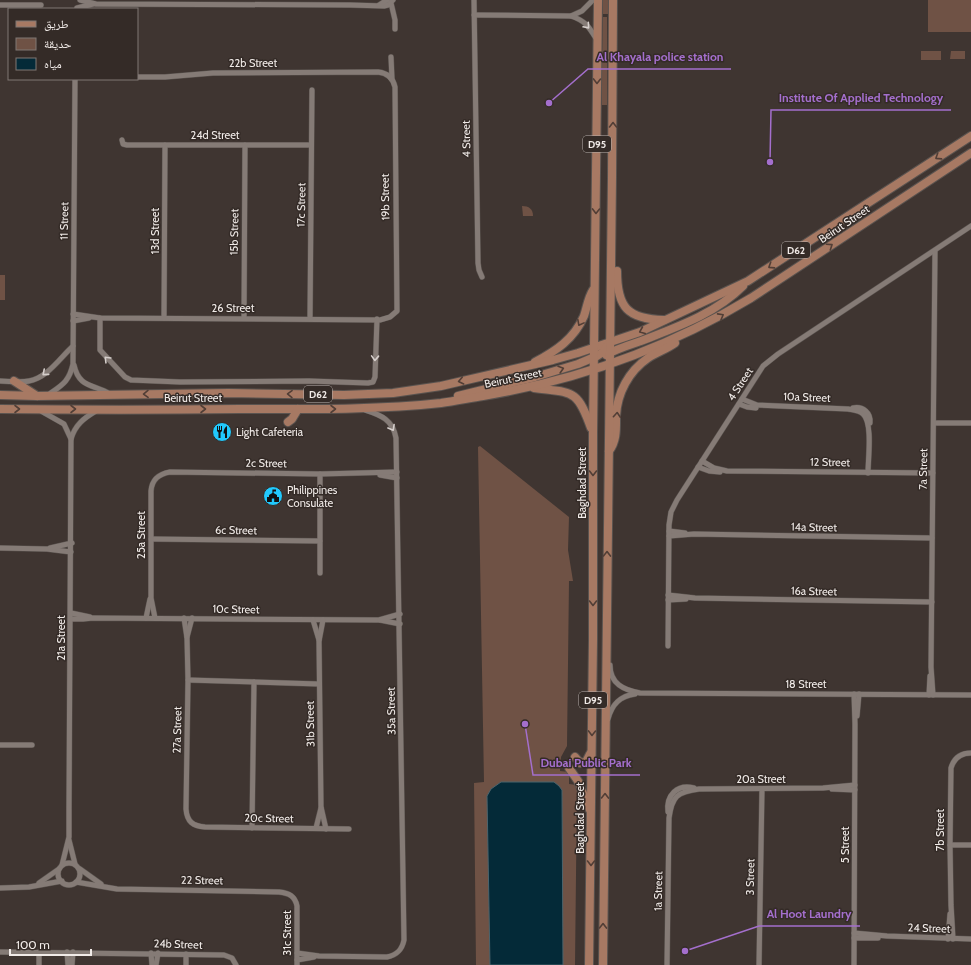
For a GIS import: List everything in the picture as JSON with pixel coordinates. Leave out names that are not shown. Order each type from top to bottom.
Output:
[{"type":"main road","name":"Baghdad Street","points":[[589,965],[598,0]]},
{"type":"main road","name":"D95","points":[[603,965],[613,0]]},
{"type":"main road","name":"Beirut Street","points":[[0,395],[47,396],[228,393],[344,395],[393,393],[419,390],[525,368],[594,348],[667,320],[748,281],[971,136]]},
{"type":"main road","name":"Beirut Street","points":[[0,409],[360,408],[443,403],[529,387],[610,364],[686,334],[751,298],[971,153]]},
{"type":"main road","points":[[612,178],[616,207],[617,285],[619,296],[624,306],[633,314],[647,320],[667,320]]},
{"type":"main road","points":[[594,369],[601,360],[610,353],[657,335],[716,308],[735,294],[748,281]]},
{"type":"main road","points":[[525,368],[557,350],[572,337],[582,320],[588,301],[595,288]]},
{"type":"main road","points":[[608,452],[615,438],[616,414],[620,395],[634,370],[649,358],[675,344],[686,334]]},
{"type":"main road","points":[[443,403],[463,394],[535,377],[594,358],[604,352],[610,342]]},
{"type":"main road","points":[[14,381],[38,396]]},
{"type":"main road","points":[[529,387],[559,390],[573,396],[578,400],[584,410],[593,434]]},
{"type":"main road","points":[[288,422],[292,419],[298,409]]},
{"type":"main road","points":[[575,757],[580,763],[584,764],[589,758],[592,750]]},
{"type":"main road","points":[[569,768],[578,782],[591,813]]},
{"type":"street","points":[[96,4],[78,0],[77,8],[96,4],[167,2],[312,2],[384,6],[390,1],[395,20],[395,29]]},
{"type":"street","name":"4 Street","points":[[474,0],[478,263],[482,277]]},
{"type":"street","points":[[571,16],[582,11],[593,0]]},
{"type":"street","points":[[0,5],[42,5]]},
{"type":"street","points":[[474,15],[571,16],[586,24],[598,42]]},
{"type":"street","points":[[391,57],[394,94]]},
{"type":"street","name":"22b Street","points":[[138,77],[164,77],[213,73],[378,72],[386,73],[392,79]]},
{"type":"street","name":"22b Street","points":[[370,73],[388,78],[392,84],[394,94]]},
{"type":"street","name":"11 Street","points":[[47,396],[65,383],[73,364],[76,80]]},
{"type":"street","name":"17c Street","points":[[310,319],[312,90]]},
{"type":"street","name":"19b Street","points":[[394,94],[396,299]]},
{"type":"street","name":"24d Street","points":[[122,140],[125,145],[311,145]]},
{"type":"street","name":"13d Street","points":[[164,318],[166,145]]},
{"type":"street","name":"15b Street","points":[[244,318],[245,145]]},
{"type":"street","points":[[959,161],[971,157]]},
{"type":"street","name":"4 Street","points":[[668,646],[669,534],[670,519],[674,506],[763,366],[772,357],[971,226]]},
{"type":"street","name":"7a Street","points":[[931,695],[935,251]]},
{"type":"street","points":[[925,257],[933,264],[935,271]]},
{"type":"street","name":"26 Street","points":[[73,321],[90,318],[377,319],[388,318],[395,313],[398,308],[396,299]]},
{"type":"street","name":"26 Street","points":[[73,314],[90,318]]},
{"type":"street","points":[[100,318],[100,350],[125,377],[131,380],[180,382],[309,381],[368,383],[373,382],[375,377],[377,319]]},
{"type":"street","points":[[0,381],[28,382],[42,376],[73,346]]},
{"type":"street","name":"11 Street","points":[[73,364],[78,375],[85,384],[101,389],[110,394]]},
{"type":"street","name":"10a Street","points":[[740,402],[765,406],[848,409],[858,407],[865,410],[870,419],[868,473]]},
{"type":"street","name":"35a Street","points":[[297,953],[319,956],[387,957],[395,954],[403,944],[400,614],[396,438],[390,423],[382,416],[360,408]]},
{"type":"street","points":[[39,409],[64,424],[71,439]]},
{"type":"street","points":[[71,439],[78,425],[99,409]]},
{"type":"street","points":[[934,423],[971,423]]},
{"type":"street","name":"21a Street","points":[[61,867],[68,837],[72,543],[71,439]]},
{"type":"street","name":"12 Street","points":[[702,461],[714,468],[727,470],[933,473]]},
{"type":"street","name":"12 Street","points":[[698,467],[713,472],[727,470]]},
{"type":"street","name":"2c Street","points":[[159,476],[170,472],[320,474],[397,472]]},
{"type":"street","name":"2c Street","points":[[373,473],[397,478]]},
{"type":"street","points":[[320,474],[320,573]]},
{"type":"street","name":"25a Street","points":[[155,618],[151,598],[151,491],[153,481],[159,476]]},
{"type":"street","name":"14a Street","points":[[669,534],[932,538]]},
{"type":"street","name":"6c Street","points":[[151,539],[320,541]]},
{"type":"street","points":[[47,549],[72,543]]},
{"type":"street","points":[[0,548],[47,549],[71,552]]},
{"type":"street","name":"25a Street","points":[[146,618],[151,598]]},
{"type":"street","name":"16a Street","points":[[668,598],[932,602]]},
{"type":"street","name":"10c Street","points":[[379,620],[400,614]]},
{"type":"street","name":"10c Street","points":[[71,616],[93,618],[379,620],[400,624]]},
{"type":"street","name":"27a Street","points":[[184,618],[187,638],[188,680],[186,809],[190,822]]},
{"type":"street","name":"27a Street","points":[[187,638],[192,618]]},
{"type":"street","name":"31b Street","points":[[313,620],[319,641]]},
{"type":"street","name":"31b Street","points":[[323,620],[319,641],[319,684],[321,808],[326,829]]},
{"type":"street","name":"18 Street","points":[[606,622],[610,635],[610,669],[612,678],[618,685],[626,690],[640,693]]},
{"type":"street","points":[[188,680],[319,684]]},
{"type":"street","points":[[252,828],[254,682]]},
{"type":"street","name":"18 Street","points":[[605,730],[610,713],[616,702],[627,695],[640,693],[971,695]]},
{"type":"street","name":"5 Street","points":[[854,965],[856,694]]},
{"type":"street","points":[[0,745],[32,745]]},
{"type":"street","name":"7b Street","points":[[951,939],[951,768],[956,758],[964,753],[971,753]]},
{"type":"street","name":"20a Street","points":[[669,818],[669,799],[673,792],[683,787],[699,789],[855,788]]},
{"type":"street","name":"3 Street","points":[[759,965],[762,789]]},
{"type":"street","name":"31b Street","points":[[316,828],[321,808]]},
{"type":"street","name":"1a Street","points":[[667,965],[669,818]]},
{"type":"street","name":"20c Street","points":[[190,822],[201,827],[349,829]]},
{"type":"street","name":"21a Street","points":[[68,837],[77,866]]},
{"type":"street","points":[[950,845],[971,845]]},
{"type":"street","points":[[0,888],[25,887],[62,881],[67,884],[76,882],[80,876],[77,866],[67,863],[37,885]]},
{"type":"street","name":"22 Street","points":[[77,866],[105,887]]},
{"type":"street","points":[[61,867],[59,873],[62,881]]},
{"type":"street","name":"22 Street","points":[[76,882],[112,889],[131,890],[283,892],[289,894],[296,901]]},
{"type":"street","name":"31c Street","points":[[296,901],[297,962]]},
{"type":"street","name":"24 Street","points":[[854,936],[971,939]]},
{"type":"street","name":"24b Street","points":[[0,952],[224,955],[228,956],[236,963]]},
{"type":"street","points":[[39,952],[39,965]]},
{"type":"street","points":[[67,952],[68,965]]},
{"type":"street","points":[[72,965],[74,952]]},
{"type":"street","points":[[151,953],[152,965]]},
{"type":"street","points":[[156,965],[158,953]]},
{"type":"street","points":[[186,954],[186,965]]},
{"type":"street","name":"35a Street","points":[[297,962],[319,956]]},
{"type":"green space","points":[[603,0],[608,0],[608,14],[603,14]]},
{"type":"green space","points":[[928,0],[971,0],[971,32],[928,32]]},
{"type":"green space","points":[[603,17],[607,17],[607,59],[602,59]]},
{"type":"green space","points":[[921,51],[941,51],[941,60],[921,60]]},
{"type":"green space","points":[[951,51],[965,51],[965,59],[950,59]]},
{"type":"green space","points":[[602,62],[607,63],[607,105],[602,105]]},
{"type":"green space","points":[[522,206],[530,208],[533,216],[523,216]]},
{"type":"green space","points":[[0,275],[5,275],[5,300],[0,300]]},
{"type":"green space","points":[[480,446],[569,517],[568,550],[573,581],[569,581],[567,746],[561,757],[560,771],[569,772],[569,784],[577,785],[575,965],[476,965],[474,783],[484,782],[478,447]]},
{"type":"water","points":[[501,782],[554,782],[562,790],[563,965],[490,965],[487,796],[491,789]]},
{"type":"place","name":"Al Khayala police station","points":[[549,103]]},
{"type":"place","name":"Institute Of Applied Technology","points":[[770,162]]},
{"type":"place","name":"Light Cafeteria","points":[[222,432]]},
{"type":"place","name":"Philippines Consulate","points":[[273,496]]},
{"type":"place","name":"Dubai Public Park","points":[[525,724]]},
{"type":"place","name":"Al Hoot Laundry","points":[[685,951]]}]
